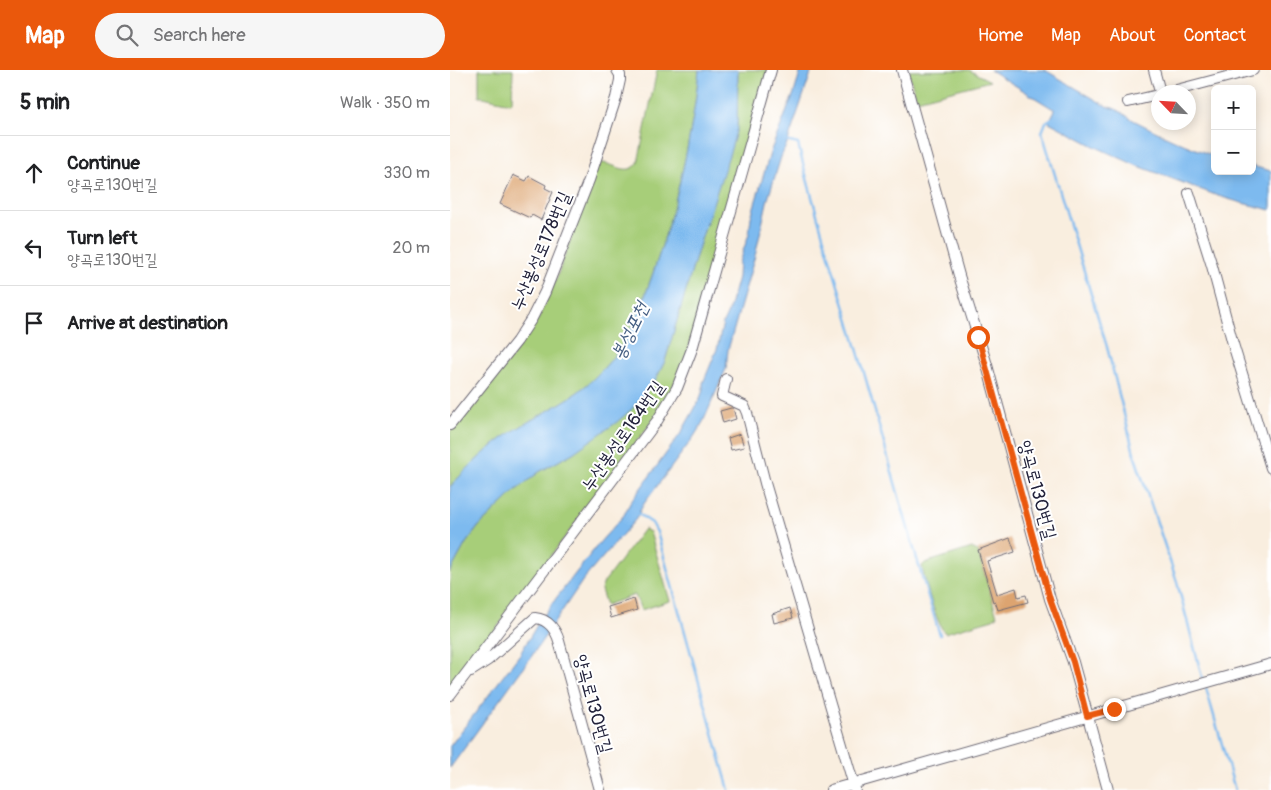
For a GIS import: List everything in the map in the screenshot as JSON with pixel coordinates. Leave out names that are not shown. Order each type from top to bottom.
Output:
[{"type":"lane","name":"누산봉성로178번길","points":[[450,426],[517,341],[532,318],[545,292],[589,180],[616,98],[620,80],[617,70]]},
{"type":"lane","name":"누산봉성로164번길","points":[[450,696],[657,421],[677,388],[685,370],[694,340],[771,70]]},
{"type":"lane","name":"양곡로130번길","points":[[902,70],[960,279],[987,365],[1048,590],[1073,662],[1108,790]]},
{"type":"lane","points":[[1154,70],[1157,85]]},
{"type":"lane","points":[[1195,85],[1253,70]]},
{"type":"lane","points":[[1128,102],[1151,96]]},
{"type":"lane","points":[[1189,193],[1271,468]]},
{"type":"lane","points":[[726,379],[722,396],[744,406],[747,413],[854,787]]},
{"type":"lane","name":"양곡로130번길","points":[[466,674],[488,660],[535,618],[541,618],[553,628],[559,641],[600,790]]},
{"type":"lane","points":[[831,790],[854,787],[1087,716],[1271,664]]},
{"type":"green space","points":[[479,70],[513,70],[512,102],[479,96]]},
{"type":"green space","points":[[657,70],[699,70],[692,122],[676,198],[653,273],[633,326],[606,366],[589,383],[569,398],[496,443],[475,461],[450,487],[450,432],[510,359],[538,319],[557,277],[598,163],[629,169],[638,163]]},
{"type":"green space","points":[[738,70],[768,70],[687,355],[665,404],[450,690],[450,572],[466,543],[479,526],[515,491],[539,472],[573,453],[656,379],[665,361],[737,128]]},
{"type":"green space","points":[[969,70],[990,81],[917,100],[908,71]]},
{"type":"green space","points":[[644,529],[650,532],[670,601],[641,610],[635,595],[606,605],[601,590],[604,582]]},
{"type":"green space","points":[[972,548],[978,552],[997,616],[993,619],[945,633],[935,612],[922,566],[925,563]]},
{"type":"water","points":[[699,70],[738,70],[737,128],[665,361],[656,379],[632,409],[573,453],[539,472],[515,491],[479,526],[466,543],[450,572],[450,487],[475,461],[503,438],[569,398],[589,383],[606,366],[633,326],[653,273],[676,198],[692,122]]},
{"type":"water","points":[[801,70],[812,70],[767,202],[756,252],[728,350],[726,369],[703,422],[643,505],[636,519],[583,580],[531,657],[450,768],[450,746],[520,654],[537,625],[557,597],[600,542],[624,515],[630,503],[681,433],[699,401],[703,390],[703,383],[717,349],[723,323],[729,310],[738,277],[739,262],[749,234],[751,217],[771,150],[794,93]]},
{"type":"water","points":[[990,70],[1045,70],[1151,130],[1211,154],[1211,175],[1256,175],[1256,167],[1271,171],[1271,210],[1218,196],[1133,164],[1096,147],[1049,122],[1055,110]]},
{"type":"building","points":[[513,175],[526,181],[529,176],[546,185],[545,188],[553,192],[541,220],[532,215],[530,218],[500,204]]},
{"type":"building","points":[[733,408],[736,419],[723,423],[720,411]]},
{"type":"building","points":[[740,434],[744,447],[731,450],[728,438]]},
{"type":"building","points":[[1010,538],[1015,552],[987,561],[997,594],[1016,588],[1018,597],[1026,595],[1028,602],[998,610],[995,601],[993,602],[978,550]]},
{"type":"building","points":[[634,599],[637,610],[611,618],[608,607]]},
{"type":"building","points":[[790,608],[793,618],[774,623],[772,614]]},
{"type":"waterway","points":[[1052,118],[1046,122],[1042,132],[1107,347],[1135,457],[1177,582],[1202,677]]},
{"type":"waterway","points":[[786,141],[798,144],[820,227],[940,635]]},
{"type":"waterway","points":[[637,513],[652,523],[657,532],[729,790]]},
{"type":"waterway","points":[[1206,688],[1235,790]]},
{"type":"route","points":[[978,337],[1050,599],[1073,662],[1087,716],[1114,709]]},
{"type":"water label","name":"봉성포천","points":[[630,331]]}]
